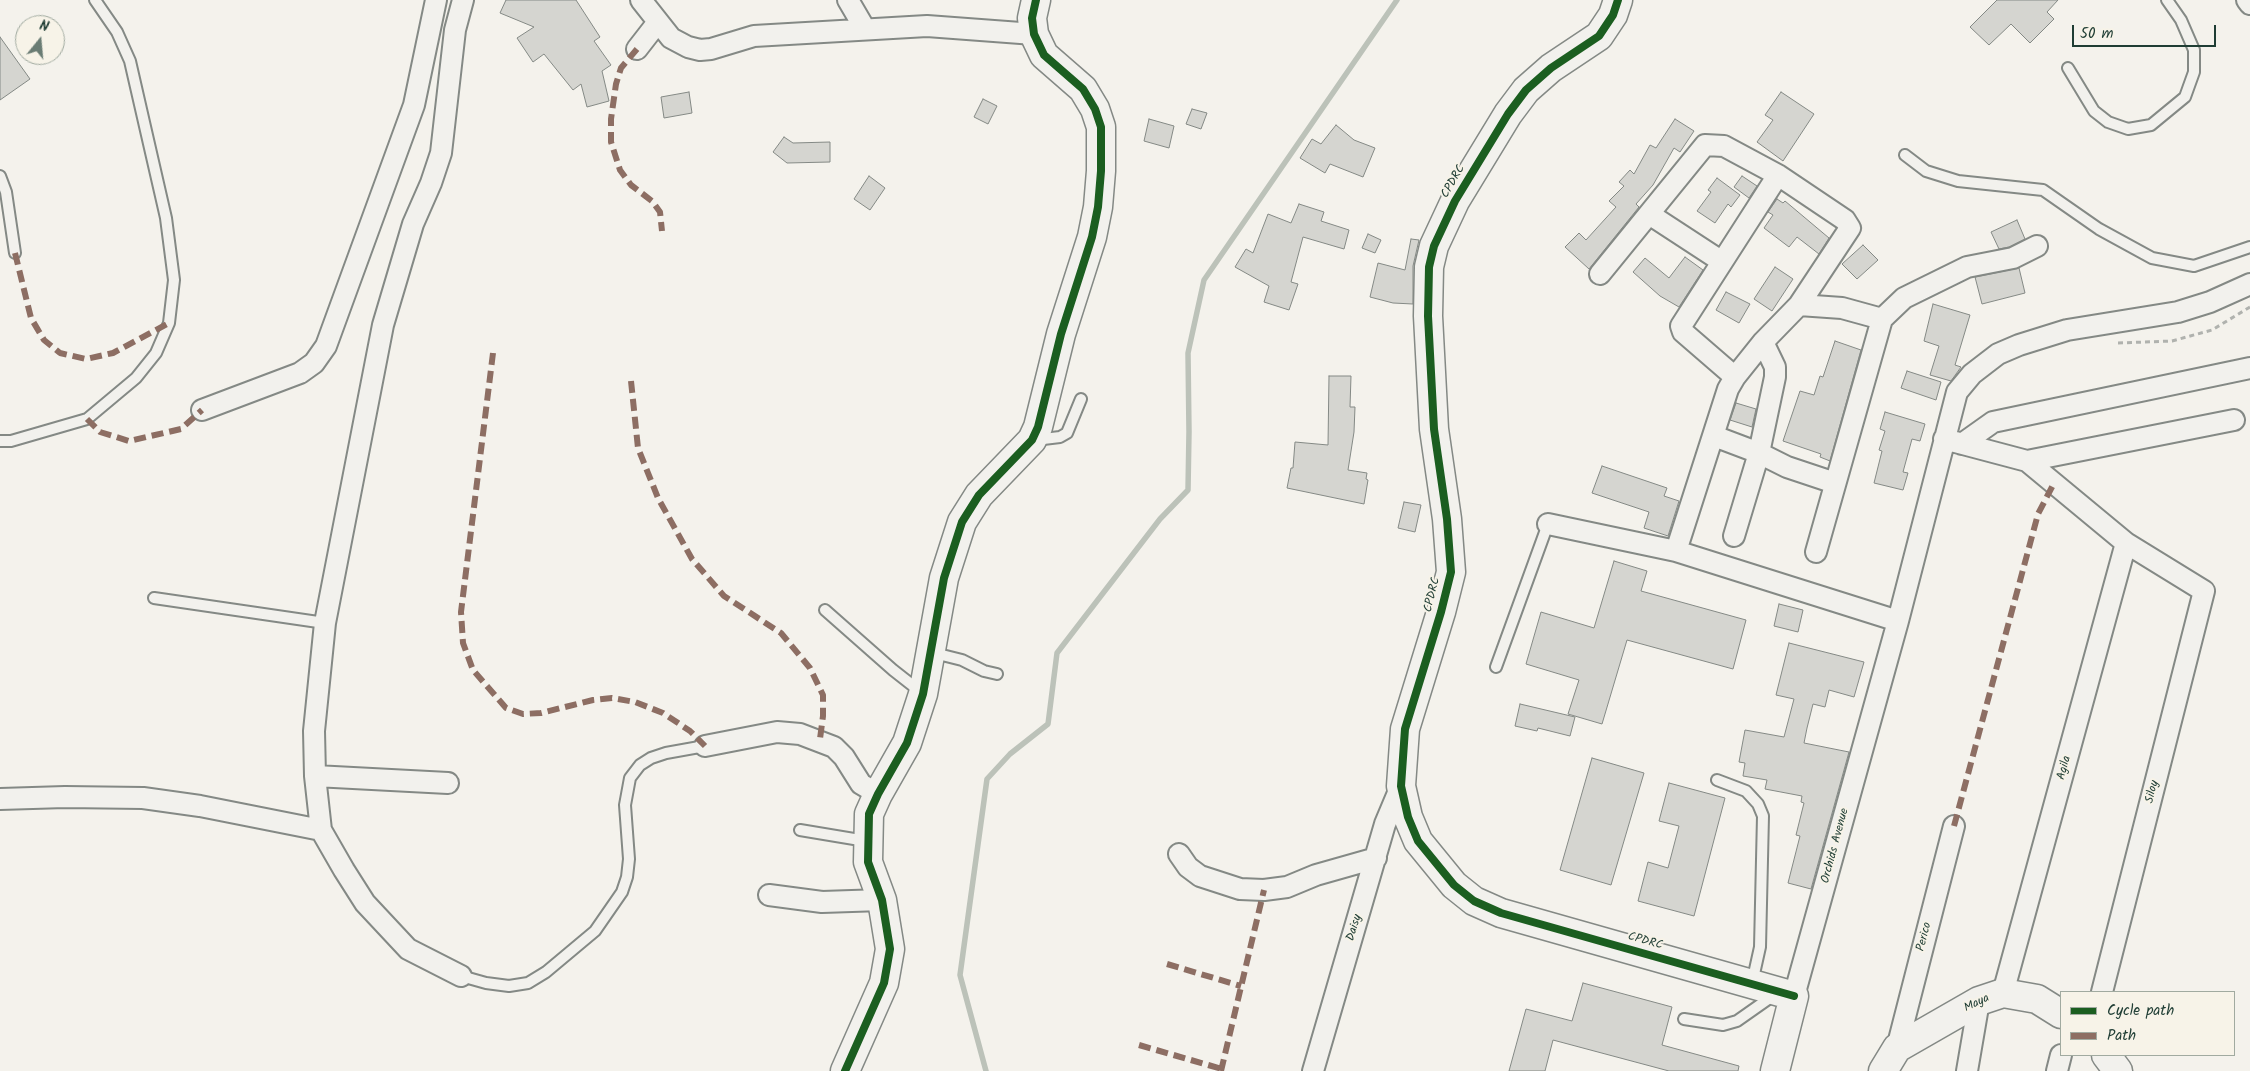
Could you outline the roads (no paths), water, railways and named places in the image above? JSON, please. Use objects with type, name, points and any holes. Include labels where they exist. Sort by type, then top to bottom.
[{"type":"street","points":[[202,410],[271,386],[300,373],[314,363],[326,346],[414,105],[436,0]]},
{"type":"street","points":[[461,976],[408,949],[384,926],[365,903],[322,830],[315,776],[314,731],[325,622],[382,326],[413,224],[441,153],[455,30],[463,0]]},
{"type":"street","points":[[640,0],[671,38],[688,47],[700,50],[754,36],[927,26],[1034,34]]},
{"type":"street","points":[[848,0],[865,30]]},
{"type":"street","points":[[845,1071],[884,984],[890,949],[882,900],[868,862],[869,814],[878,794],[907,743],[923,694],[944,578],[962,522],[979,495],[1032,440],[1044,408],[1059,342],[1092,237],[1098,207],[1101,171],[1101,128],[1095,109],[1083,90],[1044,55],[1034,34],[1032,18],[1036,0]]},
{"type":"street","name":"CPDRC","points":[[1618,0],[1613,15],[1599,36],[1551,68],[1526,90],[1508,114],[1455,201],[1430,260],[1428,307],[1434,429],[1447,519],[1451,572],[1406,729],[1401,786],[1408,817],[1418,841],[1454,885],[1474,901],[1501,913],[1786,994]]},
{"type":"street","points":[[2247,0],[2250,4]]},
{"type":"street","points":[[636,49],[658,22]]},
{"type":"street","points":[[1600,274],[1705,146],[1724,146],[1778,175],[1845,220],[1850,228],[1799,305],[1763,342],[1735,376],[1728,389],[1676,551]]},
{"type":"street","points":[[1735,376],[1683,332],[1681,326],[1778,175]]},
{"type":"street","points":[[1649,214],[1721,261]]},
{"type":"street","points":[[1816,552],[1882,318],[1904,298],[1967,267],[2013,258],[2037,246]]},
{"type":"street","name":"Orchids Avenue","points":[[1775,1071],[1786,994],[1953,441],[1957,392],[1972,374],[1998,354],[2018,345],[2067,330],[2194,307],[2250,284]]},
{"type":"street","points":[[1799,305],[1842,308],[1882,318]]},
{"type":"street","points":[[1734,536],[1759,453],[1775,377],[1775,367],[1763,342]]},
{"type":"street","points":[[1953,441],[1993,422],[2250,368]]},
{"type":"street","points":[[2027,461],[2234,420]]},
{"type":"street","points":[[1714,436],[1759,453],[1787,467],[1835,483]]},
{"type":"street","points":[[1953,441],[2027,461],[2126,543]]},
{"type":"street","points":[[1548,524],[1676,551],[1898,621]]},
{"type":"street","name":"Siloy","points":[[2102,991],[2204,591],[2126,543]]},
{"type":"street","name":"Agila","points":[[1967,1071],[1991,997],[2126,543]]},
{"type":"street","points":[[705,746],[777,732],[800,734],[820,739],[834,747],[844,757],[861,784],[878,794]]},
{"type":"street","points":[[315,776],[448,783]]},
{"type":"street","name":"Daisy","points":[[1313,1071],[1386,824],[1401,786]]},
{"type":"street","points":[[0,800],[65,797],[144,798],[200,806],[322,830]]},
{"type":"street","name":"Perico","points":[[1896,1048],[1954,826]]},
{"type":"street","points":[[1179,854],[1188,867],[1200,876],[1240,888],[1264,890],[1287,887],[1316,875],[1376,858]]},
{"type":"street","points":[[769,895],[822,902],[882,900]]},
{"type":"street","name":"Maya","points":[[1896,1048],[1991,997],[2037,999],[2060,1013]]},
{"type":"street","points":[[1883,1071],[1896,1048]]},
{"type":"street","points":[[2057,1071],[2061,1056]]},
{"type":"street","points":[[2107,1056],[2118,1071]]},
{"type":"lane","points":[[0,441],[11,441],[87,419],[136,378],[156,353],[169,324],[174,280],[166,218],[130,61],[117,32],[95,0]]},
{"type":"lane","points":[[2068,68],[2094,111],[2108,122],[2128,130],[2151,125],[2185,97],[2194,72],[2194,50],[2181,20],[2167,0]]},
{"type":"lane","points":[[1906,155],[1926,171],[1958,180],[2043,190],[2099,229],[2152,258],[2194,266],[2250,247]]},
{"type":"lane","points":[[0,176],[6,192],[15,254]]},
{"type":"lane","points":[[1032,440],[1060,437],[1067,433],[1081,399]]},
{"type":"lane","points":[[1496,667],[1548,524]]},
{"type":"lane","points":[[154,598],[325,622]]},
{"type":"lane","points":[[826,610],[892,670],[923,694]]},
{"type":"lane","points":[[930,648],[942,655],[962,660],[984,671],[997,674]]},
{"type":"lane","points":[[461,976],[486,983],[510,986],[528,983],[546,972],[595,931],[622,892],[627,877],[629,859],[625,805],[630,778],[640,765],[651,758],[666,753],[705,746]]},
{"type":"lane","points":[[1717,780],[1746,791],[1758,804],[1763,816],[1760,947],[1752,984]]},
{"type":"lane","points":[[800,830],[868,841]]},
{"type":"lane","points":[[1684,1018],[1723,1025],[1737,1021],[1786,994]]},
{"type":"waterway","points":[[986,1071],[960,975],[987,779],[1010,754],[1048,724],[1057,653],[1160,519],[1188,490],[1188,353],[1204,280],[1397,0]]}]
